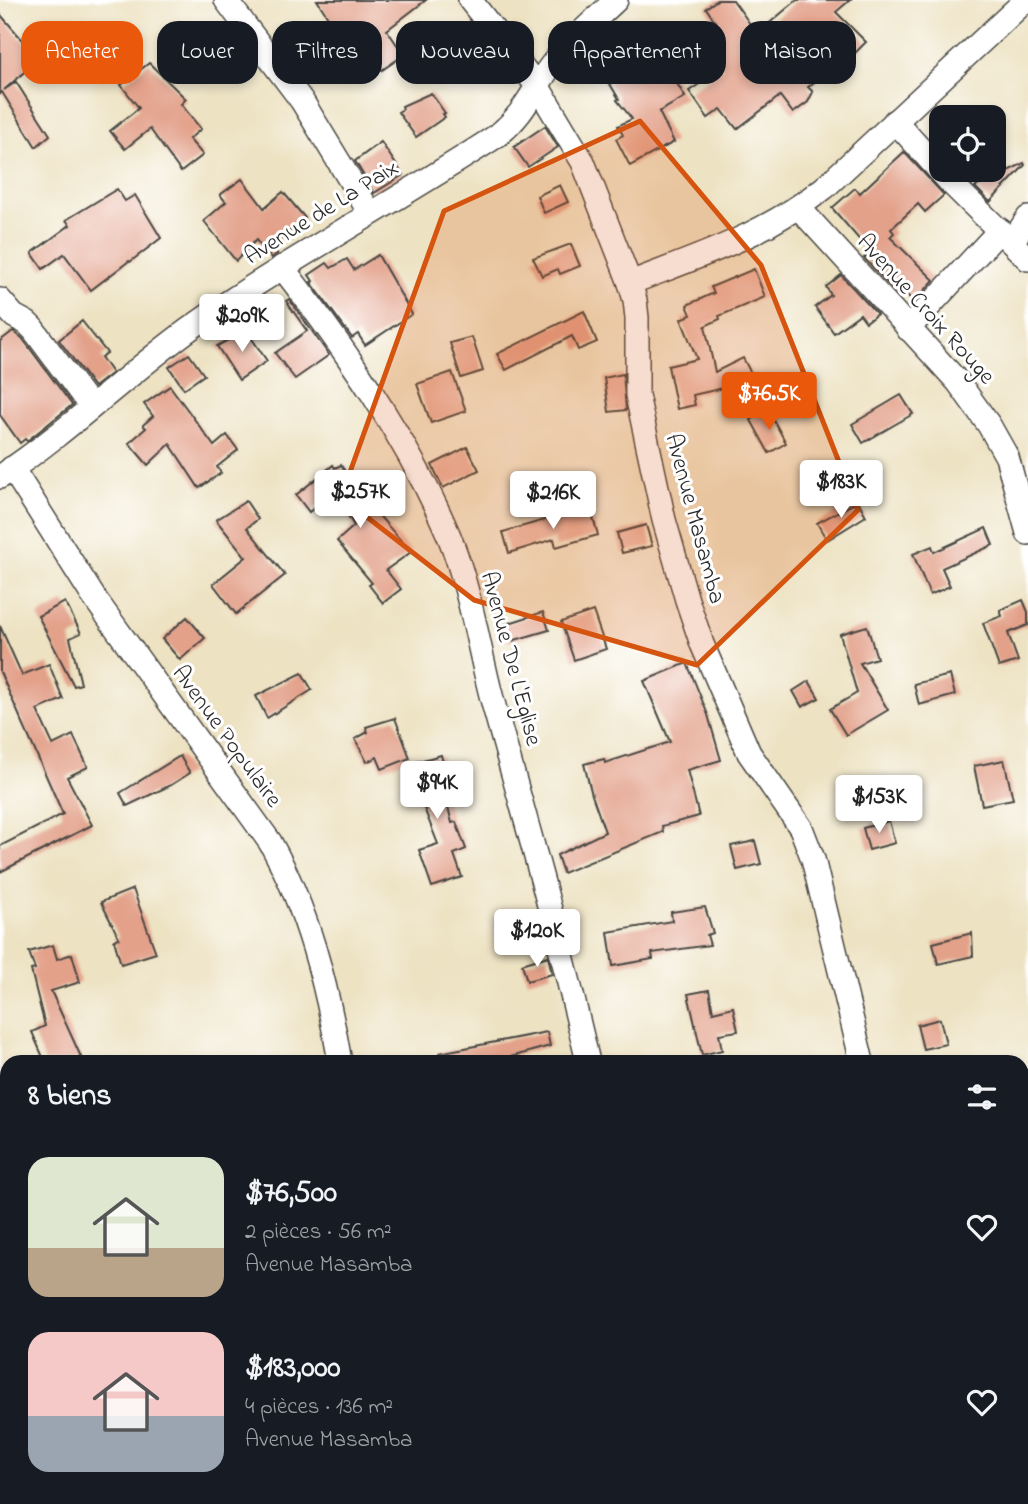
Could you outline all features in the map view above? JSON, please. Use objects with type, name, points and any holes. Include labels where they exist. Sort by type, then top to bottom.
[{"type":"street","points":[[226,0],[302,101],[370,213]]},
{"type":"street","name":"Avenue Masamba","points":[[470,0],[538,87],[583,162],[630,283],[637,318],[637,395],[673,557],[702,643],[749,753],[801,828],[813,859],[860,1055]]},
{"type":"street","name":"Avenue de La Paix","points":[[6,473],[187,331],[282,267],[498,135],[523,111],[547,71],[570,44],[617,0]]},
{"type":"street","points":[[630,283],[750,236],[799,208],[824,188],[1026,0]]},
{"type":"street","points":[[895,121],[949,181],[1013,244]]},
{"type":"street","name":"Avenue Croix Rouge","points":[[799,208],[958,382],[989,425],[1007,457],[1028,533]]},
{"type":"street","points":[[908,329],[1013,244],[1028,218]]},
{"type":"street","name":"Avenue De L'Eglise","points":[[282,267],[319,315],[376,402],[408,454],[450,539],[587,1055]]},
{"type":"street","points":[[0,300],[14,316],[33,329],[91,407]]},
{"type":"street","name":"Avenue Populaire","points":[[6,473],[271,842],[289,876],[303,912],[333,1023],[339,1055]]},
{"type":"highlighted area","points":[[640,121],[761,265],[858,510],[697,665],[474,600],[341,497],[444,211]]},
{"type":"building","points":[[317,0],[426,0],[387,30],[396,43],[396,60],[382,70],[382,21],[330,21]]},
{"type":"building","points":[[717,0],[733,0],[748,21],[740,21],[740,84],[812,84],[808,87],[813,92],[808,102],[793,113],[780,96],[737,129],[721,109],[708,118],[689,91],[699,84],[726,84],[726,21],[715,21],[706,8]]},
{"type":"building","points":[[797,0],[850,0],[836,12],[845,21],[772,21]]},
{"type":"building","points":[[0,14],[21,38],[21,75],[4,90],[16,82],[50,135],[36,147],[2,92],[0,94]]},
{"type":"building","points":[[856,32],[866,42],[856,52]]},
{"type":"building","points":[[149,63],[157,71],[157,84],[171,84],[186,99],[181,104],[201,129],[189,139],[203,155],[181,172],[150,129],[125,149],[110,131],[139,108],[121,85],[143,84],[143,68]]},
{"type":"building","points":[[610,84],[677,84],[685,97],[659,112],[674,142],[630,166],[616,139],[623,135],[618,126],[632,119],[617,100],[619,99]]},
{"type":"building","points":[[431,93],[445,117],[416,137],[398,112],[403,109],[402,106]]},
{"type":"building","points":[[545,126],[558,147],[528,167],[514,147]]},
{"type":"building","points":[[381,142],[403,175],[374,193],[355,161]]},
{"type":"building","points":[[904,152],[929,182],[944,195],[925,212],[918,204],[891,229],[894,233],[890,237],[934,280],[914,302],[905,293],[900,297],[864,258],[871,253],[832,208],[855,188],[860,193]]},
{"type":"building","points":[[1024,163],[1025,165],[990,202],[975,187],[985,182],[1006,182],[1006,172]]},
{"type":"building","points":[[242,179],[264,208],[283,192],[305,218],[276,243],[277,254],[271,258],[256,240],[236,261],[204,221],[226,202],[220,195]]},
{"type":"building","points":[[560,185],[568,202],[544,213],[537,196]]},
{"type":"building","points":[[117,189],[125,201],[135,195],[161,238],[91,290],[64,254],[43,269],[32,253],[70,225],[66,220]]},
{"type":"building","points":[[571,244],[580,266],[560,274],[558,269],[542,276],[533,258]]},
{"type":"building","points":[[378,255],[412,314],[365,345],[358,334],[352,338],[311,282],[313,281],[309,275],[327,263],[331,268],[347,259],[354,270]]},
{"type":"building","points":[[754,269],[765,297],[719,316],[720,319],[705,326],[715,372],[743,358],[757,391],[742,403],[734,390],[730,392],[728,387],[693,395],[695,405],[677,409],[668,366],[697,359],[681,319],[691,315],[687,305],[714,293],[711,287]]},
{"type":"building","points":[[841,275],[877,314],[866,322],[860,314],[834,333],[815,307],[831,295],[826,287]]},
{"type":"building","points":[[289,299],[329,355],[295,379],[275,353],[307,331],[286,301]]},
{"type":"building","points":[[584,311],[597,342],[578,350],[572,336],[506,370],[497,354]]},
{"type":"building","points":[[82,321],[107,353],[101,357],[112,373],[94,387],[59,340]]},
{"type":"building","points":[[246,330],[267,361],[239,380],[217,346]]},
{"type":"building","points":[[13,331],[22,338],[72,405],[27,441],[25,439],[20,443],[0,415],[0,341]]},
{"type":"building","points":[[472,337],[483,371],[461,378],[450,343]]},
{"type":"building","points":[[189,354],[204,375],[184,389],[169,367]]},
{"type":"building","points":[[452,372],[466,411],[431,423],[417,384]]},
{"type":"building","points":[[623,374],[626,410],[609,412],[604,378]]},
{"type":"building","points":[[170,386],[214,446],[227,435],[238,450],[217,467],[221,473],[199,488],[170,444],[148,465],[129,443],[146,428],[143,425],[153,416],[144,404]]},
{"type":"building","points":[[901,395],[913,414],[863,443],[852,424]]},
{"type":"building","points":[[768,410],[786,443],[769,453],[751,420]]},
{"type":"building","points":[[467,447],[479,470],[443,488],[432,465]]},
{"type":"building","points":[[333,465],[335,468],[341,465],[349,478],[352,473],[367,502],[411,552],[386,570],[401,589],[383,603],[369,585],[372,583],[337,541],[354,526],[335,492],[309,512],[296,495]]},
{"type":"building","points":[[246,501],[258,519],[247,528],[285,575],[236,614],[213,584],[246,557],[216,520]]},
{"type":"building","points":[[858,501],[866,516],[827,540],[817,523]]},
{"type":"building","points":[[590,507],[598,535],[556,547],[554,539],[509,553],[503,532]]},
{"type":"building","points":[[646,525],[652,546],[622,553],[617,533]]},
{"type":"building","points":[[986,528],[993,545],[942,568],[950,586],[930,595],[913,554],[932,546],[934,552]]},
{"type":"building","points":[[1023,600],[1028,612],[1028,625],[1008,633],[1018,661],[999,667],[983,623],[1002,616],[1000,610]]},
{"type":"building","points":[[65,602],[81,633],[70,638],[81,684],[74,686],[38,616]]},
{"type":"building","points":[[593,611],[606,649],[574,660],[561,622]]},
{"type":"building","points":[[543,612],[549,630],[508,642],[503,625]]},
{"type":"building","points":[[187,617],[205,638],[180,660],[162,639]]},
{"type":"building","points":[[0,626],[22,675],[49,664],[63,699],[37,710],[53,745],[73,735],[88,767],[67,777],[92,825],[0,872],[0,846],[63,814],[0,672]]},
{"type":"building","points":[[867,626],[877,658],[860,663],[888,710],[846,735],[830,709],[857,693],[840,634]]},
{"type":"building","points":[[687,663],[708,715],[721,760],[687,770],[699,816],[662,826],[663,832],[563,873],[557,855],[605,832],[584,764],[604,759],[605,763],[670,742],[644,681]]},
{"type":"building","points":[[302,673],[312,690],[267,718],[256,696]]},
{"type":"building","points":[[950,675],[955,695],[919,705],[914,684]]},
{"type":"building","points":[[809,681],[819,698],[802,707],[793,691]]},
{"type":"building","points":[[395,718],[410,758],[382,769],[377,757],[367,762],[355,739],[368,732],[366,727]]},
{"type":"building","points":[[441,755],[447,777],[441,779],[452,823],[456,822],[466,849],[454,854],[462,877],[432,887],[419,850],[438,844],[422,803],[419,804],[408,764]]},
{"type":"building","points":[[180,756],[190,773],[127,806],[120,793]]},
{"type":"building","points":[[1004,760],[1013,799],[982,805],[974,766]]},
{"type":"building","points":[[889,821],[895,843],[869,850],[863,828]]},
{"type":"building","points":[[755,841],[761,864],[737,870],[731,846]]},
{"type":"building","points":[[133,889],[156,953],[121,964],[114,940],[119,938],[101,902]]},
{"type":"building","points":[[705,907],[713,933],[707,935],[710,945],[652,953],[653,959],[613,966],[608,932],[672,921],[671,912]]},
{"type":"building","points":[[972,933],[973,956],[938,964],[933,943]]},
{"type":"building","points":[[53,945],[57,959],[72,954],[80,982],[51,991],[80,1055],[42,1055],[32,1032],[45,1026],[31,970],[35,969],[29,952]]},
{"type":"building","points":[[548,956],[552,974],[527,981],[522,964]]},
{"type":"building","points":[[709,990],[713,1012],[733,1007],[738,1031],[719,1034],[722,1050],[702,1055],[688,994]]},
{"type":"building","points":[[940,1019],[946,1044],[923,1049],[917,1025]]},
{"type":"building","points":[[547,1032],[550,1046],[517,1055],[439,1053]]}]
